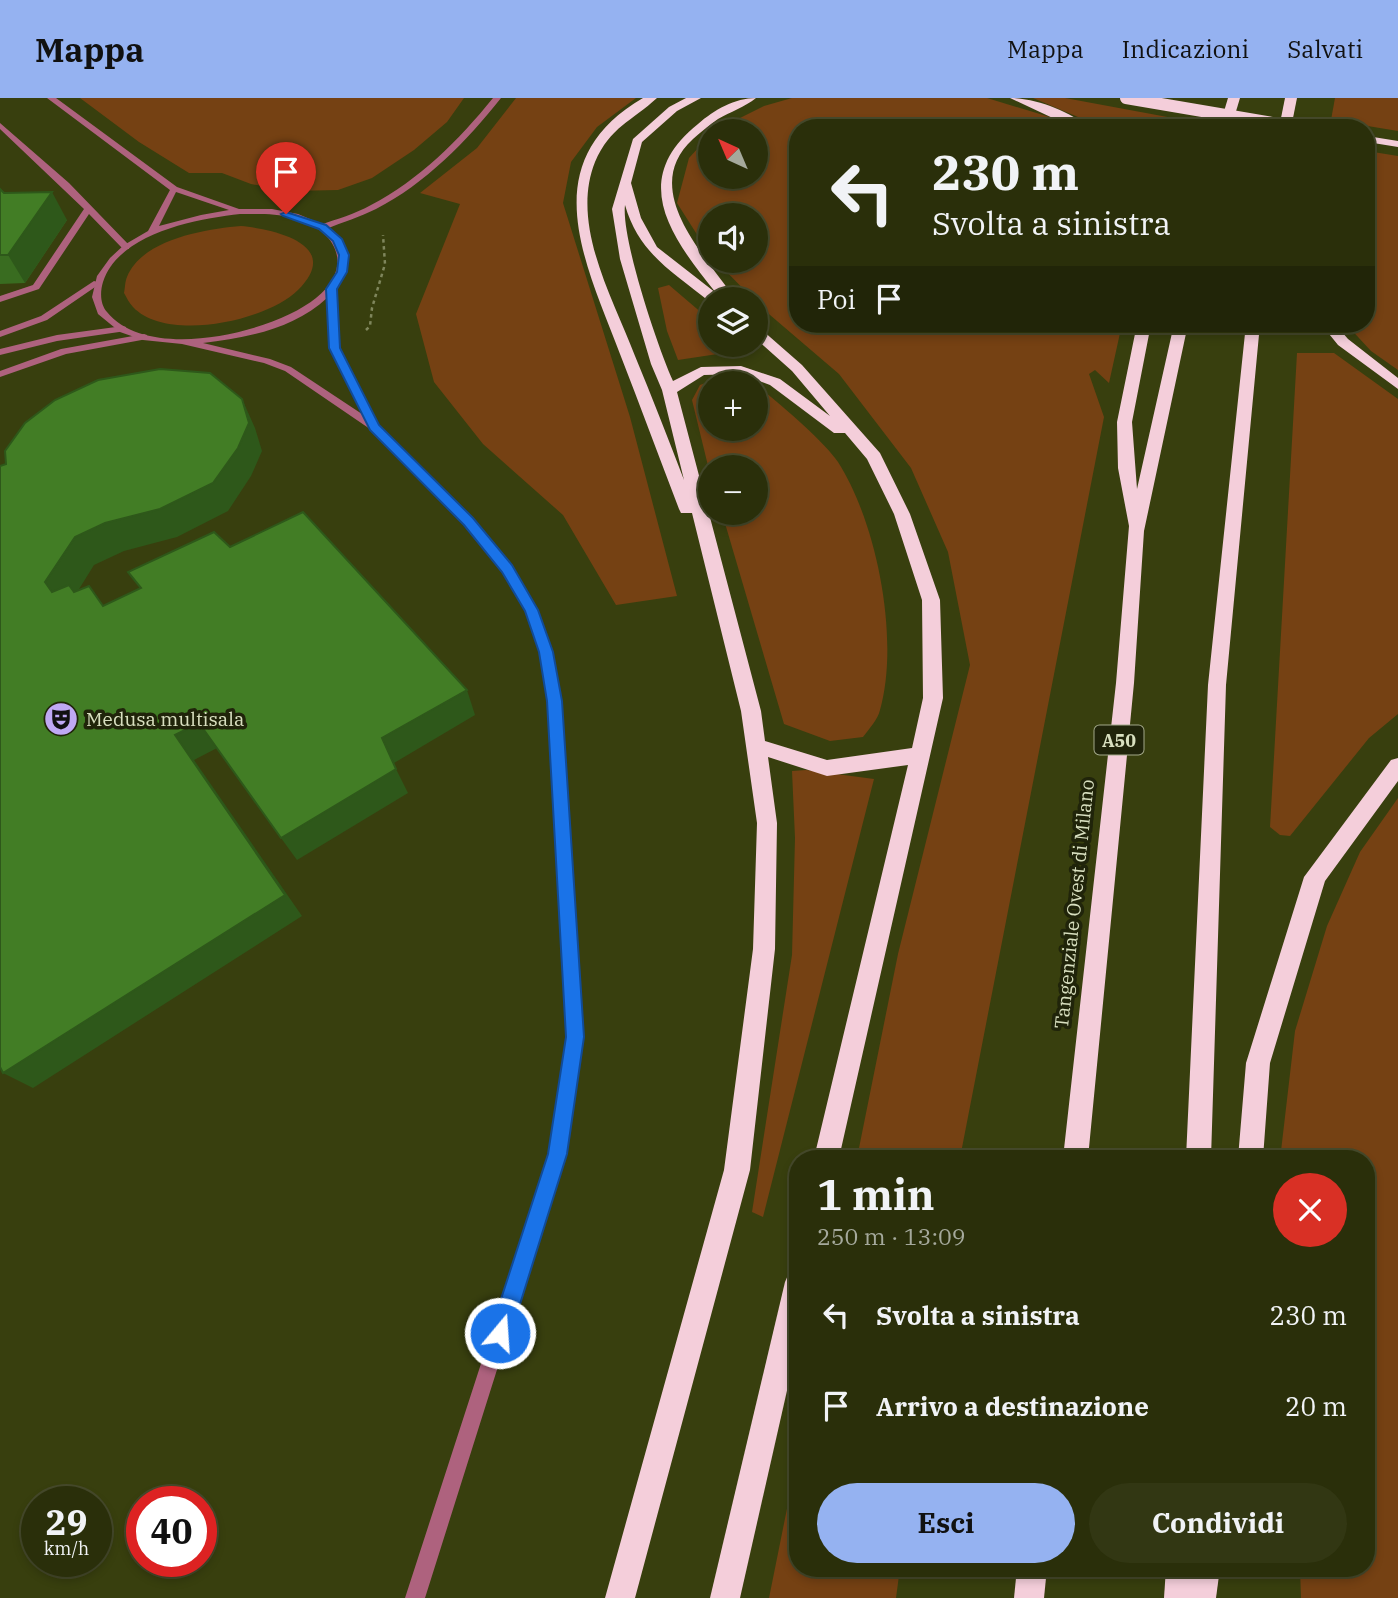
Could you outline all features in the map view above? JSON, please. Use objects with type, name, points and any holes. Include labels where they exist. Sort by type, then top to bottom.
[{"type":"highway","points":[[651,98],[624,116],[602,138],[587,164],[581,193],[584,228],[599,280],[718,589]]},
{"type":"highway","points":[[620,1598],[737,1170],[764,949],[767,823],[751,711],[669,390],[658,364],[627,259],[618,209],[624,180],[637,142],[673,109],[695,98]]},
{"type":"highway","points":[[718,287],[689,250],[676,225],[666,180],[669,164],[689,134],[720,111],[750,98]]},
{"type":"highway","points":[[1016,98],[1068,119]]},
{"type":"highway","points":[[1126,98],[1249,119]]},
{"type":"highway","points":[[1228,119],[1234,98]]},
{"type":"highway","points":[[1286,119],[1291,98]]},
{"type":"highway","points":[[1287,113],[1289,119]]},
{"type":"highway","points":[[1375,140],[1398,144]]},
{"type":"highway","points":[[624,180],[635,218],[652,249],[700,287]]},
{"type":"highway","points":[[1136,531],[1125,471],[1124,433],[1129,393],[1142,333]]},
{"type":"highway","name":"Tangenziale Ovest di Milano","points":[[1076,1150],[1125,683],[1136,531],[1179,333]]},
{"type":"highway","points":[[1198,1150],[1217,685],[1253,333]]},
{"type":"highway","points":[[1336,333],[1343,342],[1398,385]]},
{"type":"highway","points":[[768,342],[797,368],[874,457],[902,514],[931,600],[933,698],[829,1150]]},
{"type":"highway","points":[[669,390],[701,370],[741,370],[775,382],[874,457]]},
{"type":"highway","points":[[756,746],[827,768],[919,755]]},
{"type":"highway","points":[[1251,1150],[1258,1063],[1315,877],[1398,766]]},
{"type":"highway","points":[[725,1598],[789,1321]]},
{"type":"highway","points":[[1029,1598],[1031,1577]]},
{"type":"highway","points":[[1180,1598],[1181,1577]]},
{"type":"highway","points":[[1201,1598],[1204,1577]]},
{"type":"street","points":[[51,98],[174,189],[240,211]]},
{"type":"street","points":[[323,227],[374,206],[420,174],[461,141],[497,98]]},
{"type":"street","points":[[0,125],[127,247]]},
{"type":"street","points":[[152,232],[174,189]]},
{"type":"street","points":[[0,299],[36,286],[89,208]]},
{"type":"street","points":[[0,334],[44,318],[97,283],[108,264],[127,247],[152,232],[200,217],[240,211],[272,212],[300,217],[323,227],[337,239],[344,255],[342,272],[331,289],[307,310],[271,327],[229,338],[186,342]]},
{"type":"street","points":[[97,283],[96,300],[105,316],[123,329],[144,337],[186,342],[267,361],[288,369],[374,427],[469,522],[507,569],[532,610],[546,652],[554,701],[575,1037],[557,1154],[415,1598]]},
{"type":"street","points":[[331,289],[335,348],[374,427]]},
{"type":"street","points":[[0,352],[57,338],[123,329]]},
{"type":"street","points":[[0,374],[64,351],[144,337]]},
{"type":"path","points":[[362,333],[370,326],[372,308],[385,264],[381,239],[385,228]]},
{"type":"shaded area","points":[[80,98],[464,98],[447,122],[414,150],[372,178],[338,190],[291,191],[251,184],[222,173],[189,173],[139,142]]},
{"type":"shaded area","points":[[516,98],[636,98],[597,127],[571,162],[563,203],[630,417],[677,596],[616,605],[563,515],[483,444],[434,382],[416,314],[460,204],[420,193],[477,148]]},
{"type":"shaded area","points":[[792,98],[987,98],[1054,119],[789,119],[789,331],[768,313],[768,287],[741,287],[728,273],[768,273],[768,203],[698,203],[698,236],[677,203],[689,158],[698,148],[698,189],[768,189],[768,119],[738,119],[764,106]]},
{"type":"shaded area","points":[[1033,98],[1065,98],[1178,119],[1083,119]]},
{"type":"shaded area","points":[[1335,98],[1398,98],[1398,131],[1375,127],[1375,119],[1331,119]]},
{"type":"shaded area","points":[[1375,152],[1398,156],[1398,370],[1371,351],[1354,333],[1375,333]]},
{"type":"shaded area","points":[[241,226],[285,235],[309,250],[313,261],[310,274],[298,290],[264,311],[217,324],[169,324],[149,318],[130,304],[124,293],[126,279],[146,253],[176,238]]},
{"type":"shaded area","points":[[669,285],[698,310],[698,357],[678,360],[667,331],[658,288]]},
{"type":"shaded area","points":[[791,333],[1120,333],[1109,383],[1095,370],[1089,374],[1104,417],[962,1150],[859,1150],[898,954],[970,665],[948,552],[911,468],[839,374]]},
{"type":"shaded area","points":[[1297,353],[1334,353],[1398,399],[1398,714],[1369,738],[1290,836],[1280,835],[1270,827]]},
{"type":"shaded area","points":[[698,389],[698,425],[692,400]]},
{"type":"shaded area","points":[[768,395],[822,443],[838,462],[852,487],[874,549],[886,616],[886,681],[880,710],[863,737],[830,741],[784,724],[726,525],[768,525],[768,455],[705,455],[702,441],[768,441]]},
{"type":"shaded area","points":[[806,770],[874,779],[763,1217],[752,1212],[792,955],[795,838],[792,771]]},
{"type":"shaded area","points":[[1398,798],[1398,1598],[1301,1598],[1300,1577],[1375,1577],[1375,1150],[1281,1150],[1295,1031],[1327,926],[1360,852]]},
{"type":"shaded area","points":[[789,1499],[789,1577],[899,1577],[896,1598],[769,1598]]},
{"type":"building","points":[[0,189],[4,193],[52,192],[8,255],[0,255]]},
{"type":"building","points":[[160,369],[210,373],[242,399],[249,423],[238,448],[213,483],[160,509],[105,523],[75,537],[45,582],[52,592],[69,585],[74,592],[89,586],[103,606],[141,588],[128,572],[214,532],[230,547],[303,512],[467,690],[382,738],[396,769],[281,838],[199,723],[175,735],[285,895],[3,1073],[0,1067],[0,466],[6,464],[5,451],[25,423],[55,400],[98,380]]},
{"type":"place","name":"Medusa multisala","points":[[61,719]]},
{"type":"route","points":[[286,214],[323,227],[337,239],[344,255],[342,272],[331,289],[335,348],[374,427],[469,522],[507,569],[532,610],[546,652],[554,701],[575,1037],[557,1154],[500,1333]]}]
